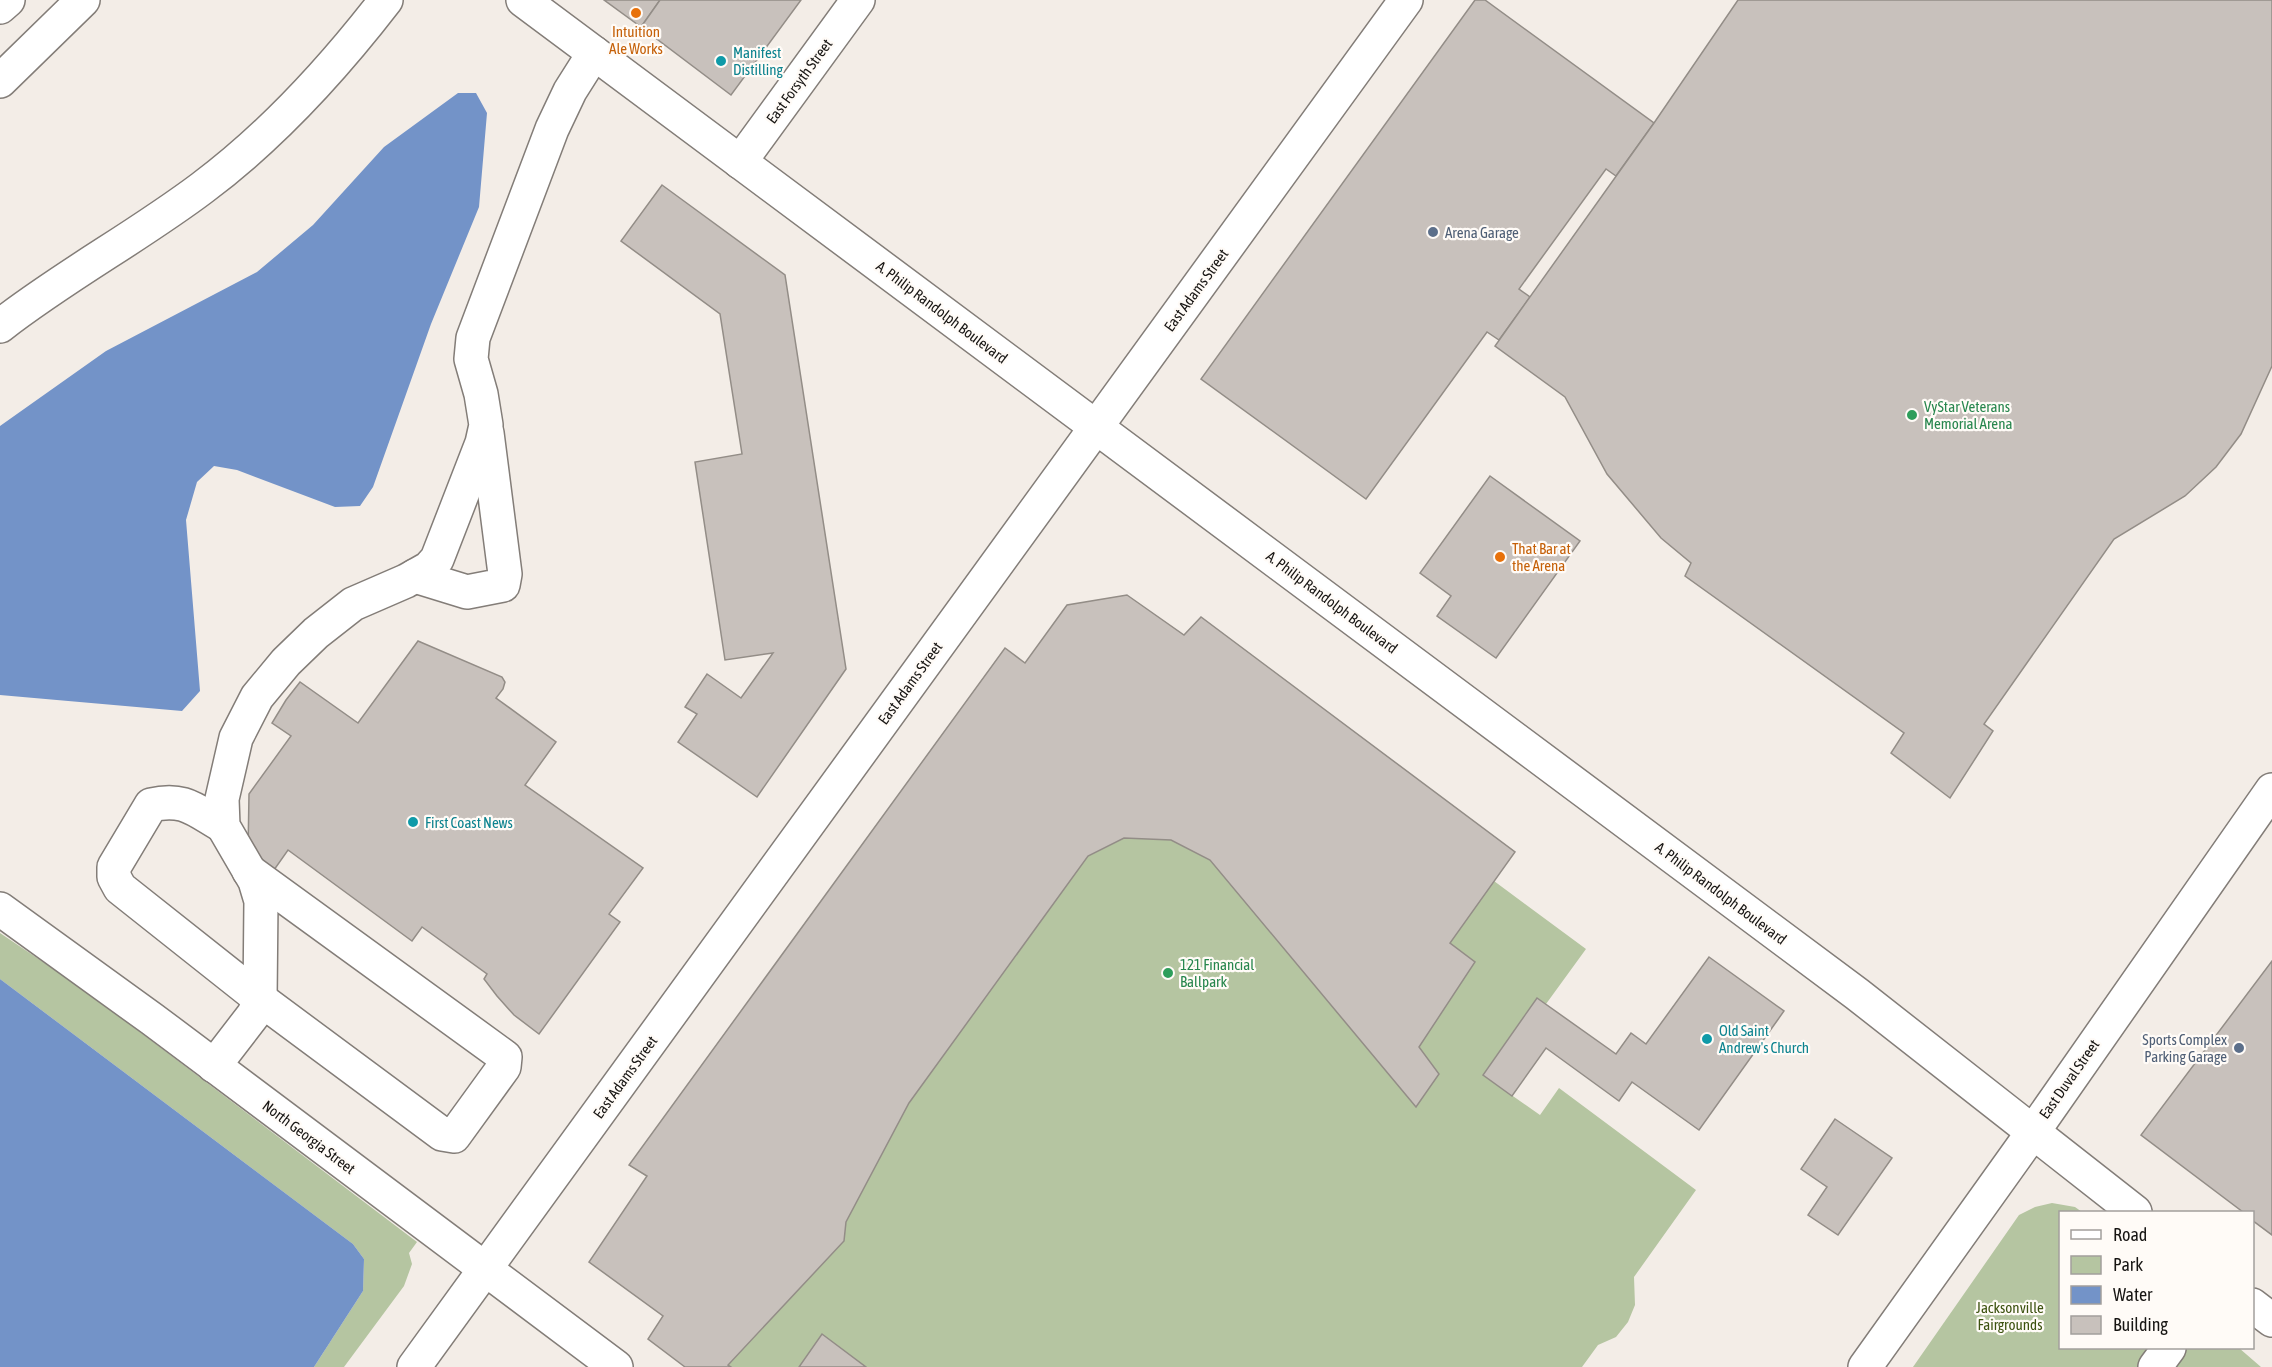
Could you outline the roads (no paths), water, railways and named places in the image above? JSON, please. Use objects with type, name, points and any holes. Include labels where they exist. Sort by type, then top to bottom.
[{"type":"street","points":[[0,8],[8,0]]},
{"type":"street","points":[[0,81],[83,0]]},
{"type":"street","points":[[0,326],[50,289],[179,206],[226,170],[303,99],[354,41],[386,0]]},
{"type":"street","name":"A. Philip Randolph Boulevard","points":[[523,0],[1857,994],[2134,1211]]},
{"type":"street","name":"East Forsyth Street","points":[[740,162],[858,0]]},
{"type":"street","name":"East Adams Street","points":[[414,1367],[1406,0]]},
{"type":"street","points":[[415,576],[467,592],[503,585],[505,574],[486,425],[481,394],[471,360],[473,338],[552,129],[570,91],[594,53]]},
{"type":"street","points":[[214,1066],[254,1014],[260,999],[261,901],[255,881],[223,826],[222,799],[236,738],[257,697],[308,640],[352,604],[415,576],[429,568],[437,559],[482,443],[486,425]]},
{"type":"street","name":"East Duval Street","points":[[1865,1367],[2033,1132],[2272,790]]},
{"type":"street","points":[[223,826],[179,801],[166,801],[151,805],[114,867],[114,877],[120,888],[260,999],[442,1134],[454,1136],[504,1066],[505,1057],[249,871]]},
{"type":"street","name":"North Georgia Street","points":[[0,909],[616,1367]]},
{"type":"street","points":[[2254,1306],[2272,1320]]},
{"type":"street","points":[[2155,1367],[2168,1349]]},
{"type":"water","points":[[458,93],[476,93],[487,113],[479,207],[431,324],[373,487],[360,506],[335,507],[237,470],[214,466],[197,482],[186,520],[200,691],[182,711],[0,695],[0,426],[106,351],[257,272],[313,225],[384,147]]},
{"type":"water","points":[[0,979],[353,1244],[364,1259],[363,1291],[314,1367],[0,1367]]},
{"type":"place","name":"Intuition Ale Works","points":[[636,13]]},
{"type":"place","name":"Manifest Distilling","points":[[721,61]]},
{"type":"place","name":"Arena Garage","points":[[1433,232]]},
{"type":"place","name":"VyStar Veterans Memorial Arena","points":[[1912,415]]},
{"type":"place","name":"That Bar at the Arena","points":[[1500,557]]},
{"type":"place","name":"First Coast News","points":[[413,822]]},
{"type":"place","name":"121 Financial Ballpark","points":[[1168,973]]},
{"type":"place","name":"Old Saint Andrew's Church","points":[[1707,1039]]},
{"type":"place","name":"Sports Complex Parking Garage","points":[[2239,1048]]},
{"type":"park label","name":"Jacksonville Fairgrounds","points":[[2010,1316]]}]
